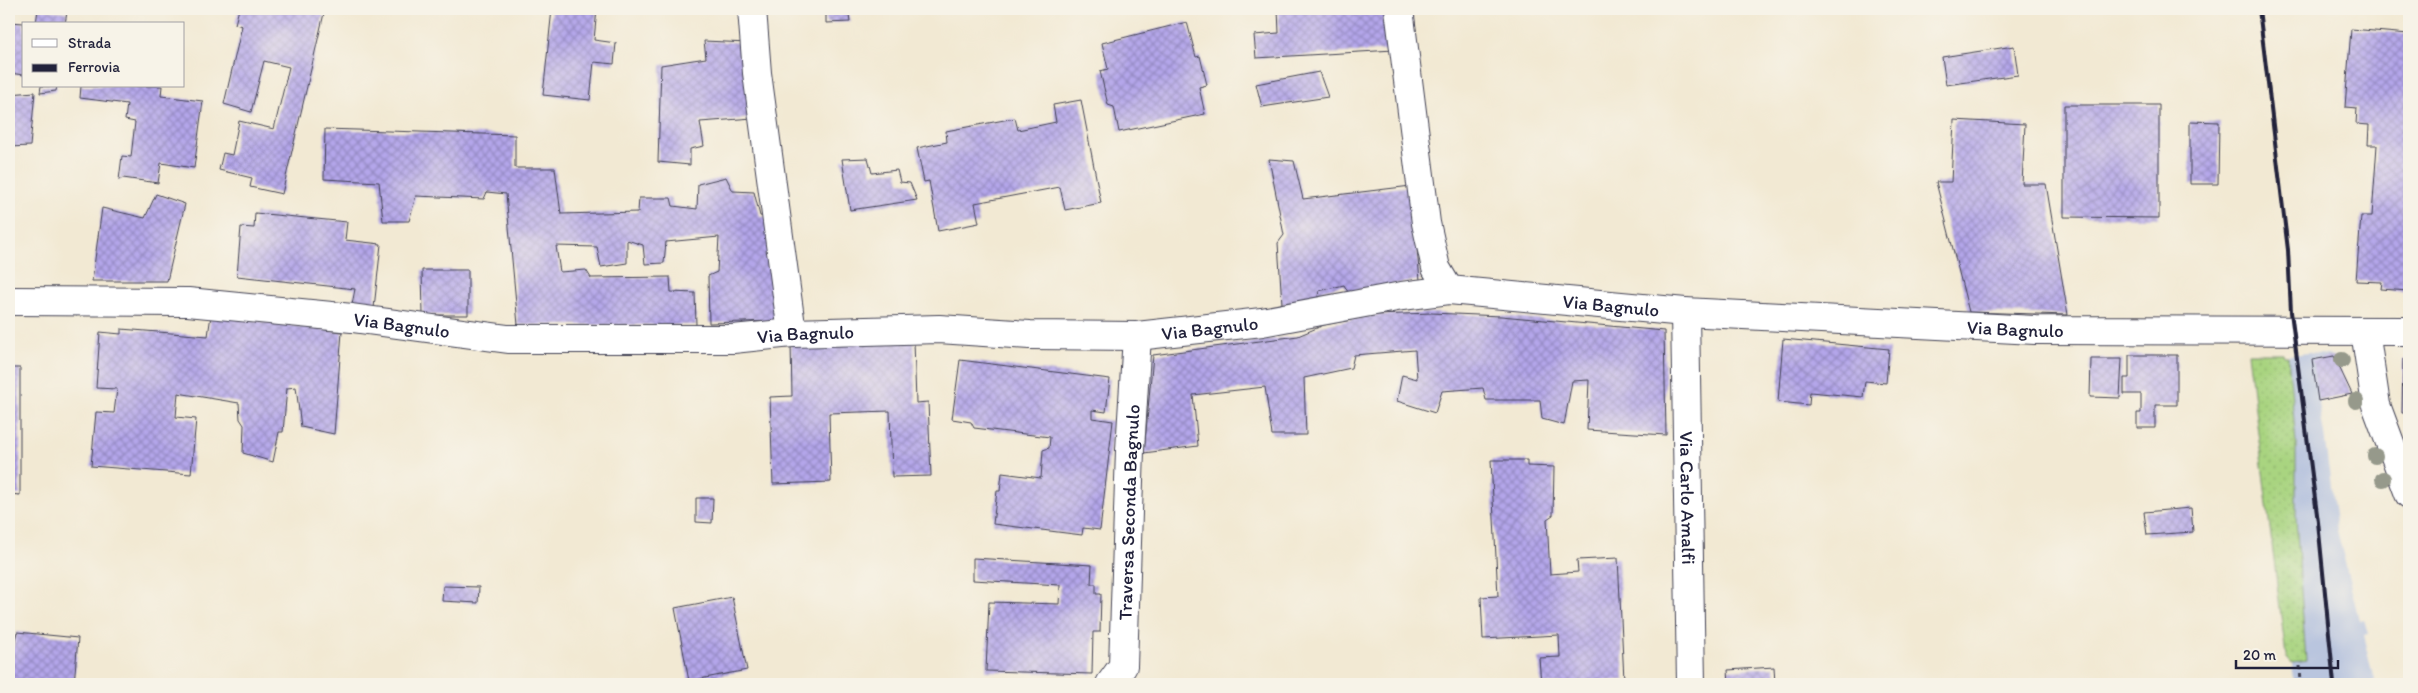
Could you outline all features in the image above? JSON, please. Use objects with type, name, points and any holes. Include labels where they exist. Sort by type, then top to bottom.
[{"type":"street","points":[[752,9],[757,73],[792,333]]},
{"type":"street","points":[[1399,9],[1426,223],[1436,268],[1449,290]]},
{"type":"street","name":"Via Bagnulo","points":[[9,300],[188,302],[352,318],[508,339],[733,339],[792,333],[939,329],[1030,335],[1137,336],[1262,322],[1402,296],[1449,290],[1685,312],[2036,330],[2409,331]]},
{"type":"street","name":"Via Carlo Amalfi","points":[[1685,312],[1692,684]]},
{"type":"street","points":[[2365,331],[2376,406],[2409,494]]},
{"type":"street","name":"Traversa Seconda Bagnulo","points":[[1117,675],[1137,336]]},
{"type":"path","points":[[2300,666],[2301,684]]},
{"type":"shaded area","points":[[2248,353],[2283,353],[2284,356],[2309,353],[2334,356],[2312,360],[2337,530],[2359,620],[2364,619],[2368,634],[2363,635],[2375,684],[2294,684],[2292,663],[2286,656]]},
{"type":"green space","points":[[2248,353],[2283,353],[2284,356],[2288,356],[2296,442],[2296,518],[2306,661],[2292,663],[2286,656]]},
{"type":"building","points":[[38,9],[67,12],[65,22],[36,22]]},
{"type":"building","points":[[239,9],[275,9],[290,12],[290,9],[325,9],[282,194],[250,187],[252,178],[219,170],[223,153],[232,155],[239,121],[274,129],[289,67],[264,61],[251,112],[224,104],[242,26],[235,24]]},
{"type":"building","points":[[552,9],[597,9],[594,40],[616,43],[614,64],[594,62],[590,100],[543,95]]},
{"type":"building","points":[[826,9],[848,9],[850,22],[826,23]]},
{"type":"building","points":[[1278,9],[1392,9],[1394,50],[1256,58],[1254,35],[1279,33]]},
{"type":"building","points":[[9,22],[22,23],[22,75],[9,73]]},
{"type":"building","points":[[1187,22],[1196,57],[1200,56],[1207,85],[1199,87],[1205,114],[1119,132],[1114,107],[1108,105],[1100,71],[1108,69],[1102,43]]},
{"type":"building","points":[[2351,29],[2409,34],[2409,291],[2381,289],[2382,282],[2356,281],[2361,216],[2372,216],[2377,145],[2368,145],[2369,125],[2356,124],[2357,108],[2345,107]]},
{"type":"building","points":[[704,41],[748,43],[753,118],[700,122],[704,146],[690,149],[690,165],[658,162],[661,65],[706,58]]},
{"type":"building","points":[[2014,46],[2018,75],[1946,85],[1942,57]]},
{"type":"building","points":[[1319,72],[1328,97],[1262,107],[1256,84]]},
{"type":"building","points":[[41,88],[57,88],[56,91],[40,93]]},
{"type":"building","points":[[81,88],[162,88],[161,96],[203,101],[194,168],[161,163],[158,183],[123,178],[119,180],[122,156],[131,157],[135,122],[125,120],[127,104],[80,98]]},
{"type":"building","points":[[35,92],[30,146],[9,147],[9,94]]},
{"type":"building","points":[[1081,100],[1101,203],[1065,210],[1060,187],[975,203],[979,223],[938,231],[929,181],[924,182],[917,148],[947,142],[946,131],[1015,118],[1018,130],[1056,122],[1053,105]]},
{"type":"building","points":[[2064,105],[2159,105],[2159,218],[2064,217]]},
{"type":"building","points":[[1954,120],[2025,124],[2022,184],[2046,184],[2068,315],[1969,312],[1936,182],[1951,182]]},
{"type":"building","points":[[2190,121],[2219,122],[2218,184],[2190,184]]},
{"type":"building","points":[[325,129],[515,135],[515,168],[555,168],[561,214],[638,212],[639,198],[671,198],[673,206],[697,209],[698,184],[726,177],[733,191],[754,192],[760,216],[767,217],[778,321],[709,323],[708,276],[717,272],[719,237],[666,242],[664,263],[645,264],[643,245],[627,240],[627,263],[601,267],[597,247],[556,246],[560,272],[586,270],[591,278],[670,277],[671,292],[695,293],[696,325],[518,325],[506,194],[487,192],[484,199],[416,196],[409,221],[383,221],[379,182],[324,179]]},
{"type":"building","points":[[868,158],[872,173],[897,170],[900,182],[910,183],[917,200],[850,210],[842,159]]},
{"type":"building","points":[[1269,159],[1294,161],[1303,199],[1411,186],[1420,280],[1348,292],[1344,285],[1319,291],[1316,307],[1282,304],[1278,243],[1284,235]]},
{"type":"building","points":[[156,194],[185,204],[167,281],[92,281],[102,208],[145,218]]},
{"type":"building","points":[[255,213],[347,222],[345,240],[381,244],[374,308],[352,305],[355,289],[237,276],[241,227],[254,228]]},
{"type":"building","points":[[422,270],[468,270],[468,315],[423,315]]},
{"type":"building","points":[[1431,313],[1501,316],[1664,331],[1666,435],[1587,430],[1589,380],[1572,381],[1564,425],[1542,419],[1540,400],[1486,400],[1483,388],[1442,391],[1435,413],[1397,401],[1402,375],[1417,379],[1415,350],[1354,355],[1351,368],[1304,378],[1306,435],[1272,435],[1265,387],[1193,395],[1198,446],[1144,453],[1153,355],[1298,336],[1324,325],[1376,315]]},
{"type":"building","points":[[211,315],[342,332],[334,434],[301,427],[296,387],[287,388],[283,432],[279,432],[273,462],[243,453],[244,425],[240,419],[239,403],[178,393],[176,417],[196,419],[191,474],[91,466],[96,412],[114,413],[117,389],[96,388],[100,332],[121,334],[121,329],[208,336]]},
{"type":"building","points":[[1783,339],[1889,349],[1886,383],[1865,381],[1863,397],[1810,392],[1809,405],[1778,402]]},
{"type":"building","points":[[914,341],[916,403],[928,402],[931,476],[892,477],[890,411],[829,413],[831,482],[773,484],[770,397],[792,396],[791,344]]},
{"type":"building","points":[[2129,355],[2177,355],[2177,405],[2155,405],[2155,428],[2137,428],[2137,413],[2141,413],[2141,394],[2124,394],[2124,378],[2129,378]]},
{"type":"building","points":[[2334,356],[2352,394],[2318,401],[2312,360]]},
{"type":"building","points":[[2091,359],[2122,359],[2120,398],[2090,397]]},
{"type":"building","points":[[2403,359],[2409,360],[2409,413],[2402,413]]},
{"type":"building","points":[[960,360],[1110,379],[1106,412],[1092,410],[1092,418],[1113,421],[1100,530],[1083,528],[1082,535],[993,524],[997,491],[1000,491],[1002,473],[1041,478],[1043,450],[1049,448],[1050,437],[974,428],[971,422],[952,419]]},
{"type":"building","points":[[9,368],[20,368],[20,495],[9,494]]},
{"type":"building","points":[[1491,460],[1527,460],[1527,466],[1554,467],[1553,515],[1547,519],[1550,574],[1578,572],[1577,560],[1618,558],[1624,680],[1606,681],[1606,684],[1541,684],[1539,658],[1560,657],[1559,635],[1483,639],[1481,597],[1498,596]]},
{"type":"building","points":[[696,498],[713,498],[712,523],[696,522]]},
{"type":"building","points":[[2191,508],[2193,532],[2147,535],[2144,512]]},
{"type":"building","points":[[973,558],[1092,565],[1091,584],[1096,584],[1096,594],[1101,594],[1100,632],[1093,632],[1092,674],[986,671],[989,602],[1059,604],[1060,585],[973,580]]},
{"type":"building","points":[[443,586],[479,587],[478,603],[442,601]]},
{"type":"building","points":[[732,597],[747,670],[689,681],[675,608]]},
{"type":"building","points":[[17,632],[78,638],[74,684],[9,684],[9,647],[13,648]]},
{"type":"building","points":[[1774,667],[1775,684],[1729,684],[1728,670]]},
{"type":"railway","points":[[2259,9],[2288,250],[2291,312],[2318,522],[2334,684]]}]
